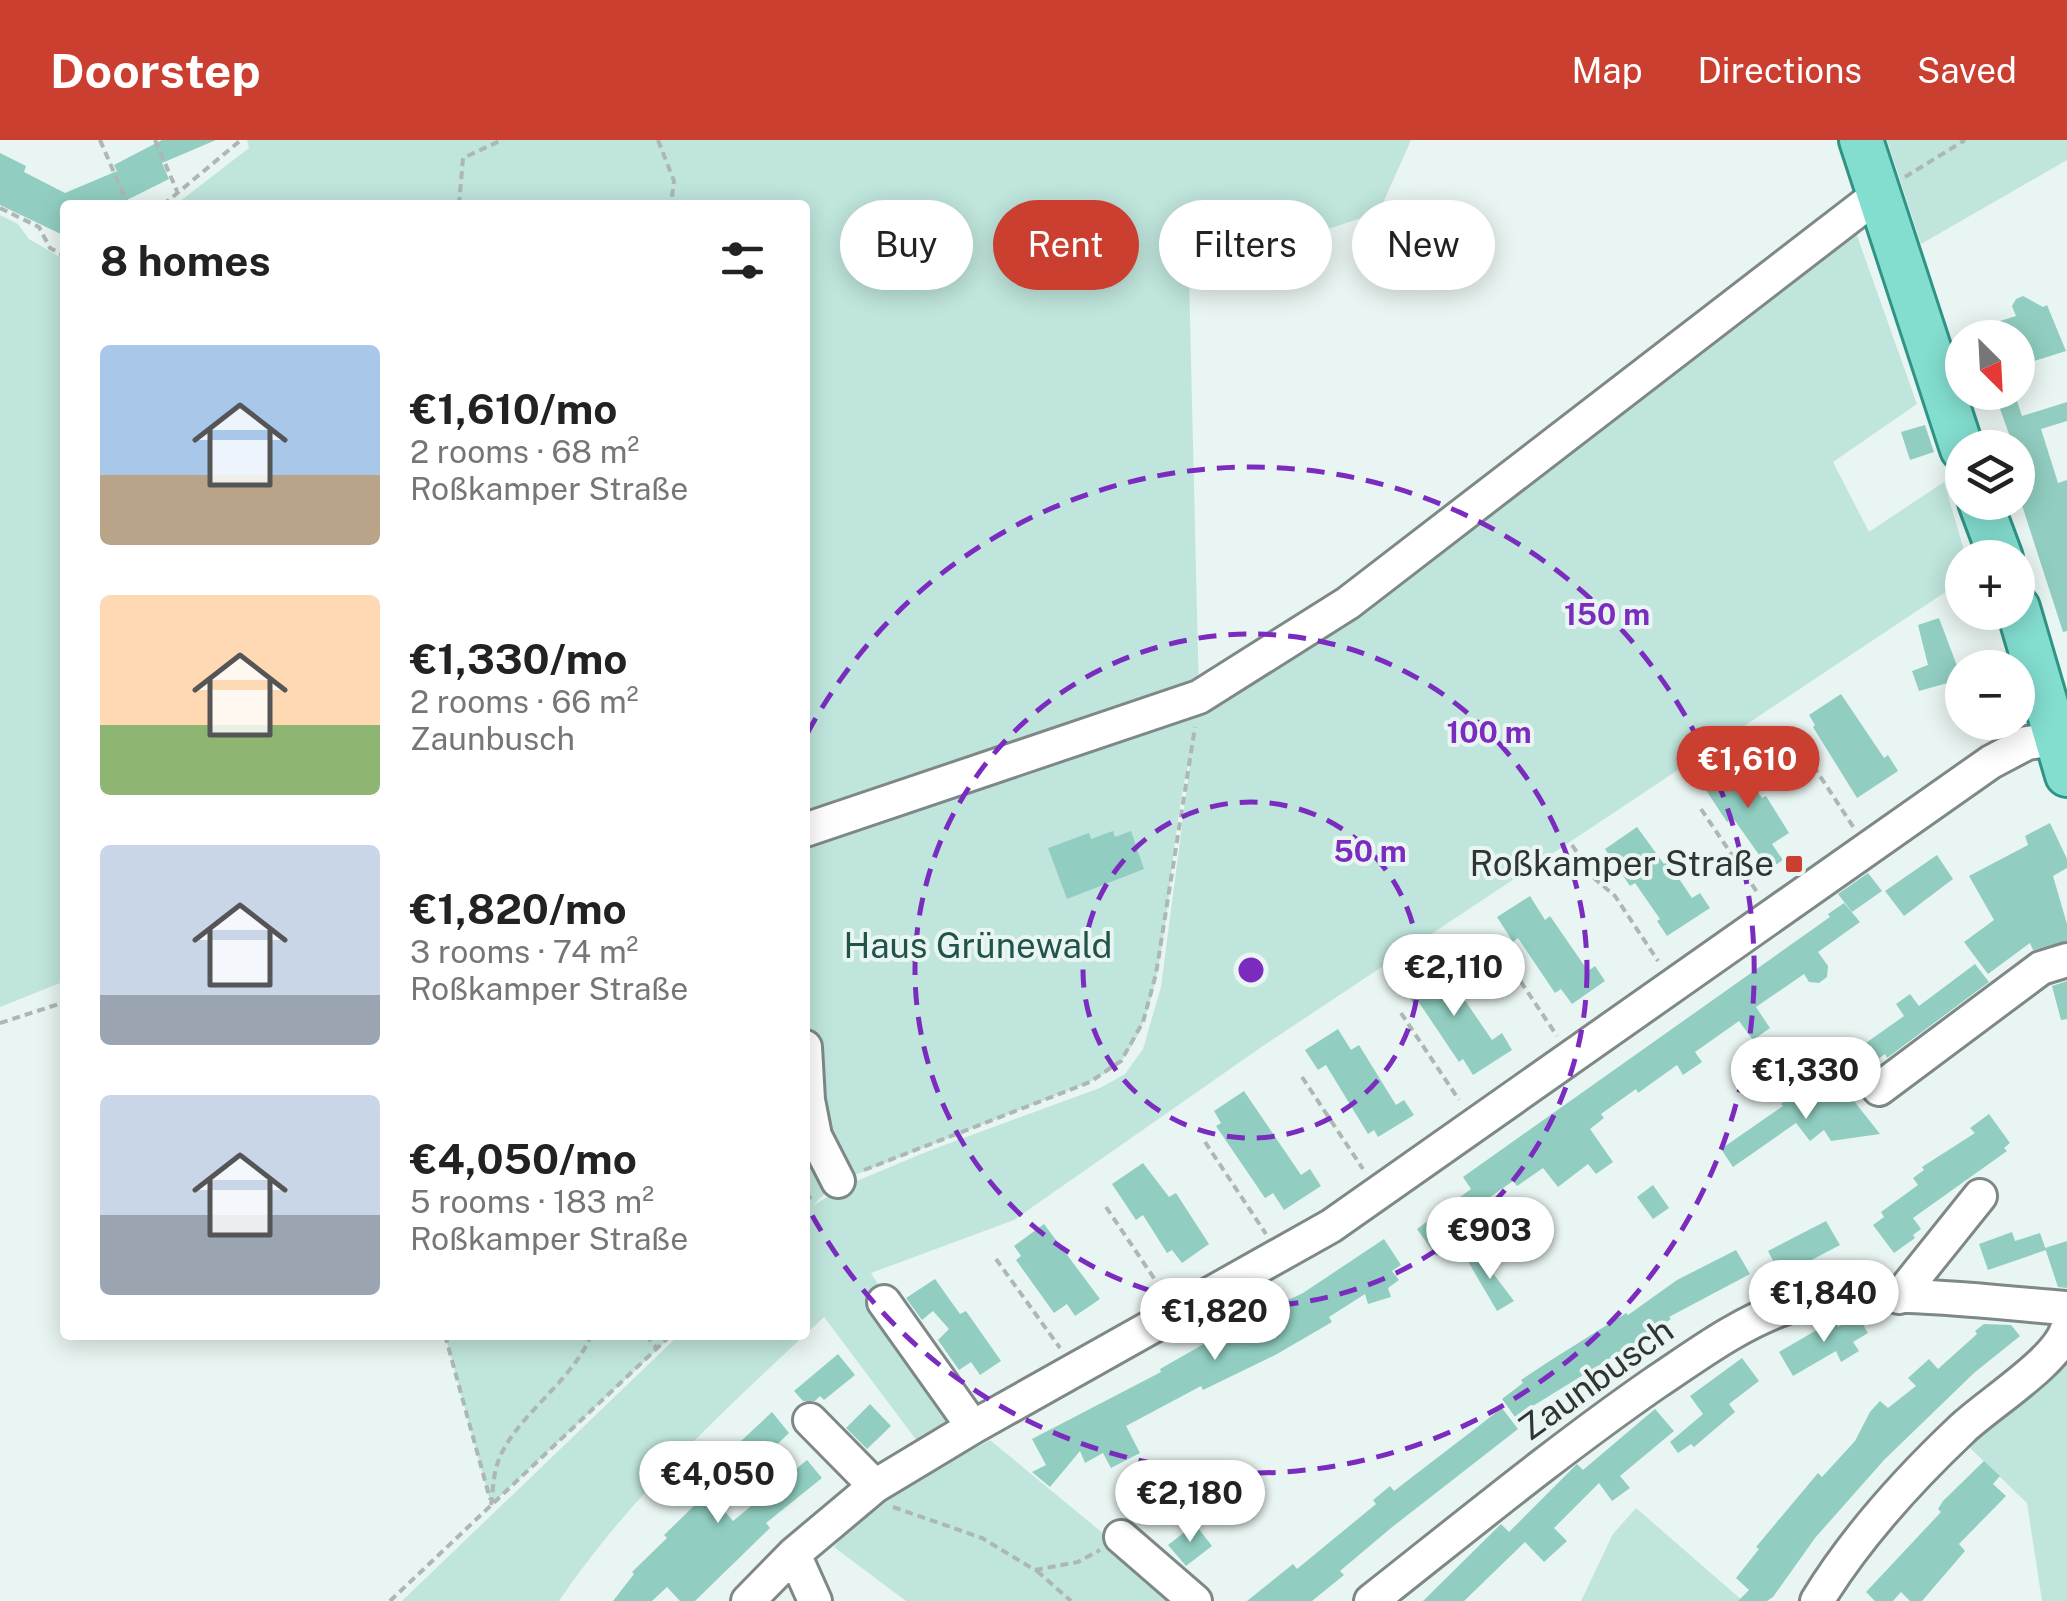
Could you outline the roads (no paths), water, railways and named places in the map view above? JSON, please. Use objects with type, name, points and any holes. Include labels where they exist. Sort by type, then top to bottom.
[{"type":"main road","points":[[1861,140],[1956,430]]},
{"type":"main road","points":[[2025,630],[2063,750]]},
{"type":"street","points":[[810,828],[1199,697],[1348,603],[1878,194]]},
{"type":"street","points":[[748,1601],[794,1554],[868,1492],[1075,1369],[1281,1256],[1380,1193],[2010,751],[2026,743],[2063,750]]},
{"type":"street","points":[[1879,1089],[2040,968],[2067,960]]},
{"type":"street","points":[[810,1114],[815,1136],[838,1182]]},
{"type":"street","points":[[1899,1298],[1980,1196]]},
{"type":"street","name":"Zaunbusch","points":[[1372,1601],[1589,1429],[1730,1333],[1788,1306],[1844,1297],[2067,1308]]},
{"type":"street","points":[[884,1302],[974,1427]]},
{"type":"street","points":[[1818,1601],[1838,1568],[1889,1504],[1963,1428],[2050,1355],[2067,1329]]},
{"type":"street","points":[[810,1420],[868,1492]]},
{"type":"street","points":[[1121,1537],[1195,1601]]},
{"type":"street","points":[[794,1554],[815,1601]]},
{"type":"place","name":"Roßkamper Straße","points":[[1794,864]]},
{"type":"park label","name":"Haus Grünewald","points":[[978,946]]}]
